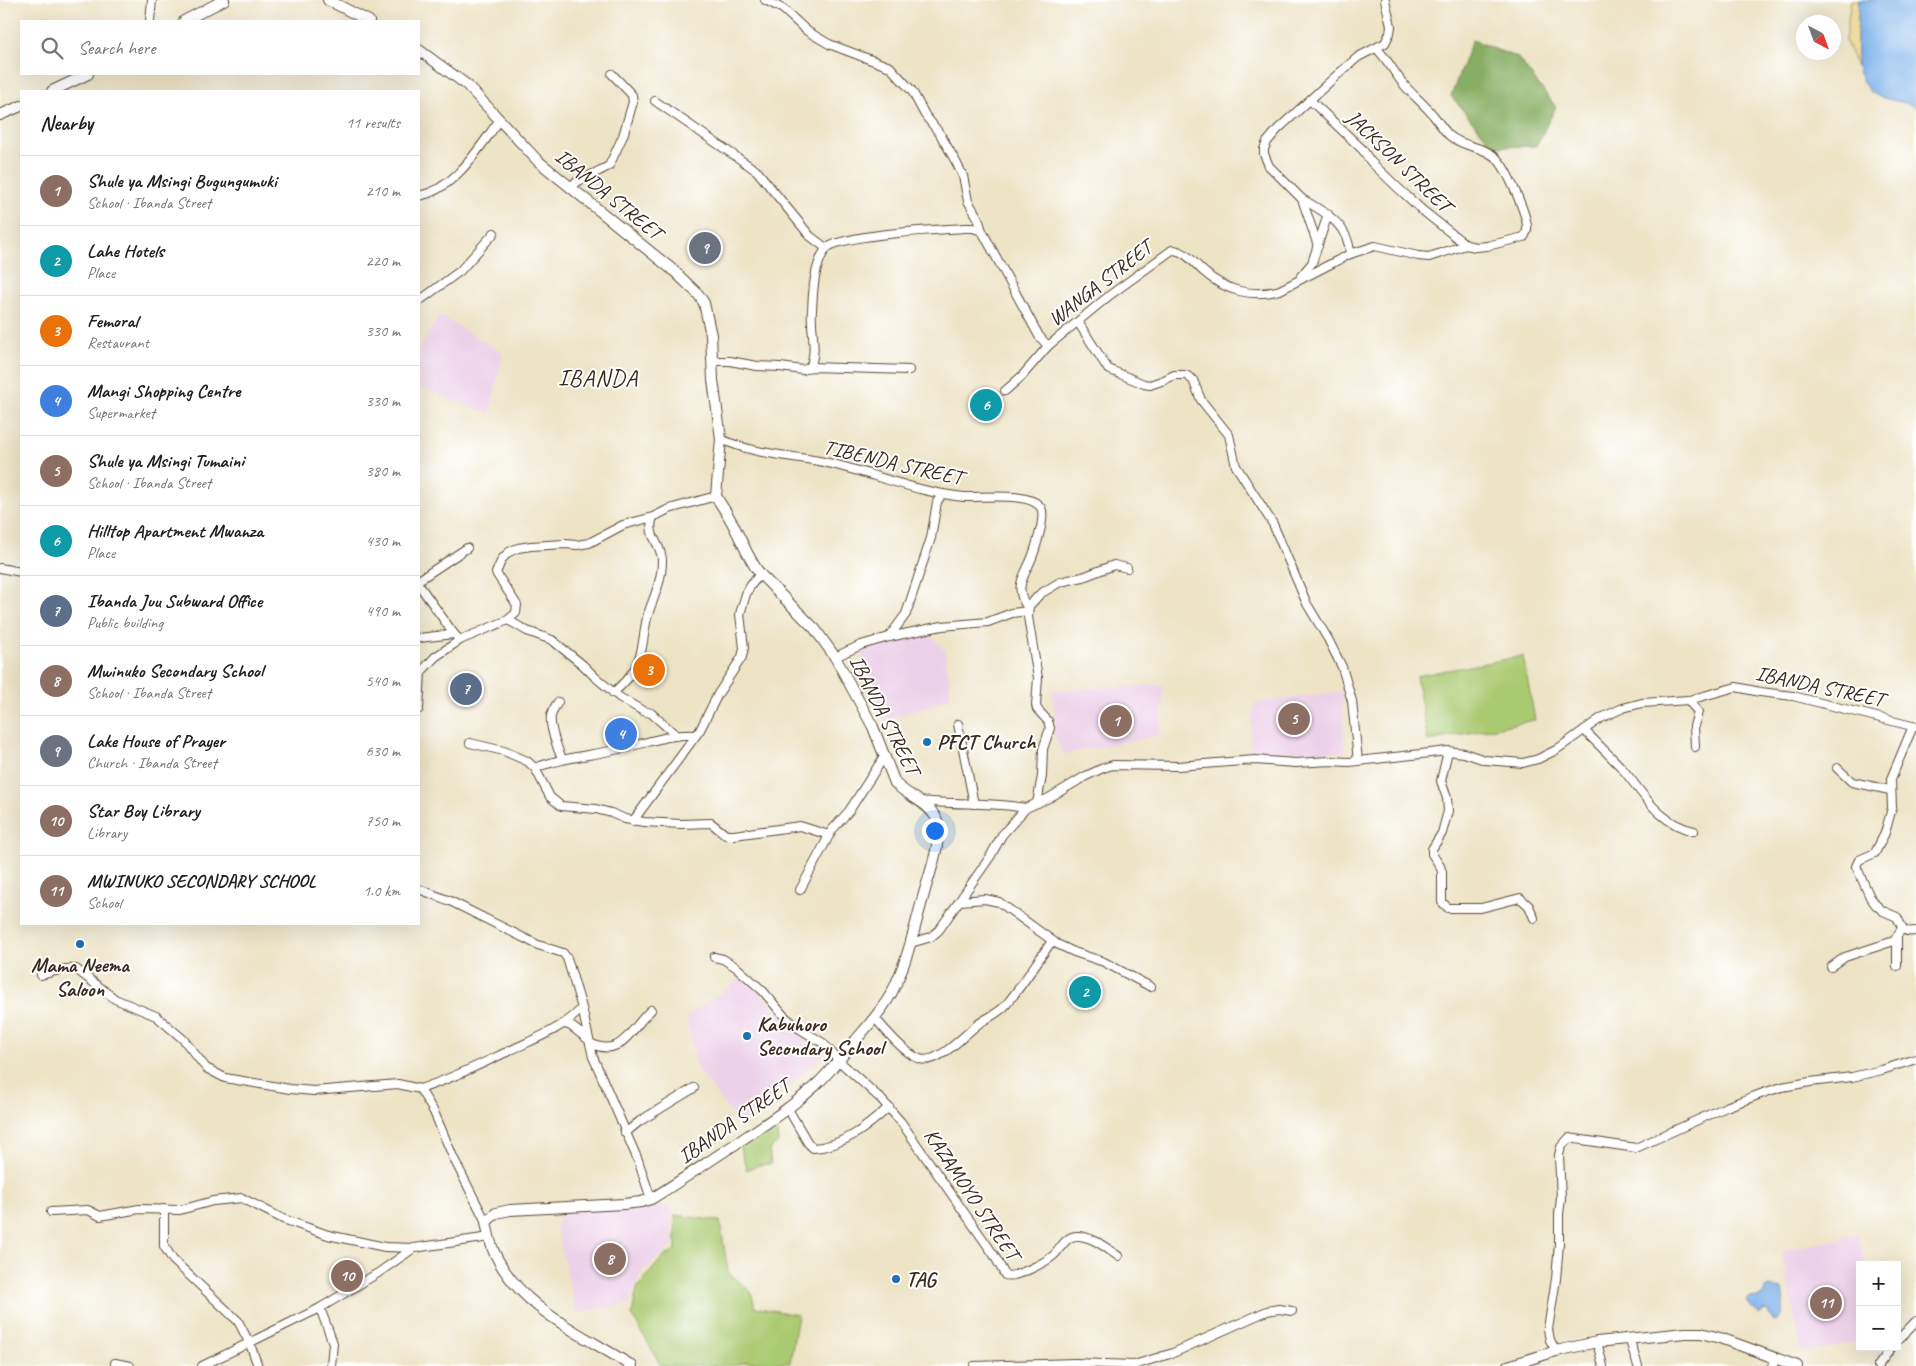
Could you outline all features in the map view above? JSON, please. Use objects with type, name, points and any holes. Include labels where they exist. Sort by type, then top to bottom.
[{"type":"street","points":[[150,20],[152,0]]},
{"type":"street","points":[[186,20],[224,0]]},
{"type":"street","points":[[328,0],[367,20]]},
{"type":"street","name":"WANGA STREET","points":[[765,0],[783,9],[807,31],[829,44],[884,64],[902,79],[956,162],[963,176],[968,201],[981,224],[982,231],[1039,336],[1048,346],[1110,295],[1172,250],[1184,253],[1215,281],[1235,290],[1267,293],[1280,290],[1296,280],[1350,254],[1380,246],[1393,251],[1429,257],[1466,245],[1476,247],[1487,246],[1524,237],[1527,232],[1527,226],[1521,206],[1498,160],[1482,150],[1466,146],[1450,136],[1406,87],[1376,48]]},
{"type":"street","points":[[1350,254],[1350,244],[1346,236],[1328,214],[1302,199],[1269,166],[1264,149],[1267,142],[1278,129],[1348,65],[1358,57],[1385,43],[1390,34],[1390,17],[1385,0]]},
{"type":"street","name":"IBANDA STREET","points":[[420,51],[468,85],[499,121],[538,161],[674,271],[704,302],[709,321],[713,380],[721,439],[716,496],[746,554],[760,574],[815,629],[835,657],[872,727],[895,783],[910,796],[921,801],[936,817],[939,826],[933,860],[911,943],[890,996],[875,1018],[816,1086],[788,1109],[651,1199],[624,1204],[510,1210],[496,1214],[486,1222]]},
{"type":"street","points":[[569,186],[609,166],[623,136],[633,102],[632,95],[612,74]]},
{"type":"street","points":[[54,90],[86,75]]},
{"type":"street","name":"JACKSON STREET","points":[[1310,100],[1362,149],[1371,162],[1403,192],[1466,245]]},
{"type":"street","points":[[655,101],[757,171],[810,236],[826,248]]},
{"type":"street","points":[[0,115],[20,106]]},
{"type":"street","points":[[420,196],[437,190],[448,182],[499,121]]},
{"type":"street","points":[[1302,199],[1318,246]]},
{"type":"street","points":[[1296,280],[1312,263],[1328,214]]},
{"type":"street","points":[[810,367],[814,355],[811,316],[814,287],[818,267],[826,248],[835,243],[891,233],[973,228],[982,231]]},
{"type":"street","points":[[420,300],[460,271],[494,233]]},
{"type":"street","points":[[1078,322],[1108,369],[1144,384],[1158,383],[1181,374],[1193,380],[1201,400],[1229,435],[1236,466],[1273,524],[1307,604],[1342,667],[1352,701],[1358,761]]},
{"type":"street","points":[[1005,391],[1022,376],[1048,346]]},
{"type":"street","points":[[713,361],[730,361],[757,366],[803,370],[810,367],[909,370]]},
{"type":"street","name":"TIBENDA STREET","points":[[721,439],[747,450],[828,463],[942,494],[1034,501],[1041,508],[1042,516],[1037,544],[1022,577],[1020,588],[1028,609]]},
{"type":"street","points":[[889,637],[906,614],[931,538],[937,502],[942,494]]},
{"type":"street","points":[[420,638],[457,637],[508,620],[516,613],[517,605],[496,573],[502,559],[509,552],[531,546],[589,543],[613,529],[716,496]]},
{"type":"street","points":[[613,693],[636,666],[648,613],[655,598],[662,560],[650,530],[653,517]]},
{"type":"street","points":[[420,579],[467,548]]},
{"type":"street","points":[[1037,803],[1042,776],[1043,749],[1050,725],[1036,705],[1038,678],[1028,609],[1032,601],[1040,594],[1060,582],[1083,577],[1114,564],[1127,568]]},
{"type":"street","points":[[0,568],[20,572]]},
{"type":"street","points":[[633,821],[681,758],[742,657],[744,648],[740,614],[746,594],[760,574]]},
{"type":"street","points":[[420,586],[457,637]]},
{"type":"street","points":[[835,657],[861,645],[889,637],[942,626],[988,622],[1028,609]]},
{"type":"street","points":[[508,620],[527,631],[552,640],[613,693],[634,706],[651,712],[677,736]]},
{"type":"street","points":[[420,670],[457,637]]},
{"type":"street","name":"IBANDA STREET","points":[[1026,808],[1059,793],[1095,771],[1113,765],[1178,766],[1256,760],[1296,763],[1358,761],[1448,750],[1485,760],[1522,763],[1538,759],[1601,718],[1623,708],[1642,703],[1688,700],[1736,687],[1793,696],[1914,726]]},
{"type":"street","points":[[1688,700],[1698,712],[1694,726],[1695,747]]},
{"type":"street","points":[[558,702],[551,715],[551,721],[557,748],[562,759]]},
{"type":"street","points":[[958,724],[974,804]]},
{"type":"street","points":[[1914,726],[1891,779],[1892,808],[1882,840],[1875,853],[1859,860],[1856,866],[1874,902],[1883,911],[1897,917],[1902,928],[1910,932],[1916,931]]},
{"type":"street","points":[[1584,730],[1619,766],[1655,811],[1676,825],[1694,831]]},
{"type":"street","points":[[535,768],[562,759],[617,750],[677,736],[696,735]]},
{"type":"street","points":[[470,743],[515,754],[535,768],[550,797],[561,806],[596,809],[633,821],[673,824],[711,823],[726,835],[800,826],[830,835]]},
{"type":"street","points":[[1448,750],[1440,782],[1447,798],[1448,811],[1442,833],[1432,849],[1432,854],[1442,872],[1442,902],[1448,908],[1481,908],[1520,898],[1529,906],[1534,918]]},
{"type":"street","points":[[800,890],[830,835],[850,811],[882,760],[885,759]]},
{"type":"street","points":[[1837,768],[1852,782],[1890,790]]},
{"type":"street","points":[[1880,788],[1893,774]]},
{"type":"street","points":[[921,801],[1000,804],[1026,808]]},
{"type":"street","points":[[911,943],[931,937],[945,924],[990,857],[1002,834],[1026,808]]},
{"type":"street","points":[[420,889],[450,901],[531,942],[563,953],[570,964],[599,1075],[641,1169],[651,1199]]},
{"type":"street","points":[[960,900],[985,899],[999,902],[1052,941],[1068,950],[1104,962],[1151,987]]},
{"type":"street","points":[[1898,966],[1897,939],[1902,928]]},
{"type":"street","points":[[1831,967],[1845,957],[1889,944],[1897,939]]},
{"type":"street","points":[[875,1018],[888,1033],[915,1057],[923,1060],[935,1057],[954,1046],[981,1022],[999,1012],[1052,941]]},
{"type":"street","name":"KAZAMOYO STREET","points":[[714,956],[723,958],[736,967],[763,991],[784,1016],[800,1029],[823,1043],[839,1061],[889,1107],[1006,1276],[1012,1276],[1046,1260],[1055,1254],[1067,1240],[1074,1236],[1088,1239],[1118,1256]]},
{"type":"street","points":[[41,975],[64,968],[76,969],[115,999],[156,1016],[182,1039],[206,1068],[225,1078],[314,1091],[398,1084],[420,1089],[451,1078],[565,1024],[582,1008]]},
{"type":"street","points":[[565,1024],[571,1026],[600,1048],[608,1048],[618,1046],[652,1010]]},
{"type":"street","points":[[1556,1351],[1550,1340],[1548,1329],[1556,1279],[1559,1244],[1558,1214],[1561,1199],[1559,1155],[1560,1147],[1565,1141],[1569,1138],[1636,1148],[1726,1107],[1772,1090],[1810,1082],[1852,1077],[1916,1059]]},
{"type":"street","points":[[625,1133],[640,1121],[694,1088]]},
{"type":"street","points":[[420,1089],[434,1112],[454,1159],[486,1222],[494,1250],[518,1289],[535,1305],[558,1321],[632,1366]]},
{"type":"street","points":[[788,1109],[808,1143],[813,1148],[822,1148],[850,1138],[889,1107]]},
{"type":"street","points":[[51,1212],[88,1210],[100,1216],[106,1216],[139,1209],[180,1210],[212,1201],[242,1198],[283,1219],[335,1237],[385,1247],[414,1248],[490,1237]]},
{"type":"street","points":[[164,1209],[164,1246],[166,1251],[186,1273],[232,1314],[250,1344],[258,1366]]},
{"type":"street","points":[[202,1366],[320,1308],[378,1273],[414,1248]]},
{"type":"street","points":[[320,1308],[333,1343],[331,1366]]},
{"type":"street","points":[[974,1366],[1074,1363],[1134,1365],[1173,1353],[1266,1311],[1279,1309],[1292,1311]]},
{"type":"street","points":[[1901,1337],[1916,1321]]},
{"type":"street","points":[[1508,1366],[1556,1351],[1597,1342],[1701,1333],[1720,1338],[1774,1363],[1797,1366]]},
{"type":"street","points":[[1629,1338],[1638,1366]]},
{"type":"street","points":[[1597,1342],[1603,1366]]},
{"type":"street","points":[[1878,1366],[1889,1351]]},
{"type":"street","points":[[115,1363],[130,1366]]},
{"type":"shaded area","points":[[440,315],[503,353],[490,413],[420,387],[420,347]]},
{"type":"shaded area","points":[[928,633],[945,650],[951,697],[884,721],[861,651]]},
{"type":"shaded area","points":[[1164,685],[1160,735],[1064,754],[1055,738],[1053,690]]},
{"type":"shaded area","points":[[1342,691],[1345,752],[1249,752],[1254,703]]},
{"type":"shaded area","name":"Kabuhoro Secondary School","points":[[743,977],[824,1055],[741,1126],[697,1069],[686,1017]]},
{"type":"shaded area","points":[[671,1206],[673,1245],[641,1272],[629,1304],[576,1313],[556,1226],[562,1212]]},
{"type":"shaded area","points":[[1858,1235],[1864,1261],[1856,1261],[1856,1342],[1802,1353],[1781,1251]]},
{"type":"green space","points":[[1472,40],[1518,58],[1556,107],[1536,146],[1494,147],[1451,96]]},
{"type":"green space","points":[[1523,656],[1535,720],[1428,741],[1416,676]]},
{"type":"green space","points":[[775,1129],[778,1143],[769,1150],[771,1164],[759,1165],[747,1170],[739,1145],[757,1133]]},
{"type":"green space","points":[[675,1215],[720,1221],[728,1272],[751,1292],[755,1307],[798,1315],[790,1363],[745,1362],[734,1366],[661,1366],[632,1315],[637,1288],[661,1259],[676,1249]]},
{"type":"sand","points":[[1851,0],[1859,0],[1858,69],[1845,40]]},
{"type":"water","points":[[1859,0],[1916,0],[1916,108],[1905,103],[1877,96],[1870,91],[1862,80],[1858,70],[1857,57]]},
{"type":"water","points":[[1768,1287],[1782,1289],[1783,1293],[1784,1303],[1781,1317],[1774,1322],[1768,1311],[1765,1310],[1758,1314],[1747,1301],[1750,1297],[1759,1298]]},
{"type":"place","name":"Lake House of Prayer","points":[[705,248]]},
{"type":"place","name":"Hilltop Apartment Mwanza","points":[[986,405]]},
{"type":"place","name":"Femoral","points":[[649,670]]},
{"type":"place","name":"Ibanda Juu Subward Office","points":[[466,689]]},
{"type":"place","name":"Shule ya Msingi Tumaini","points":[[1294,719]]},
{"type":"place","name":"Shule ya Msingi Bugungumuki","points":[[1116,721]]},
{"type":"place","name":"Mangi Shopping Centre","points":[[621,734]]},
{"type":"place","name":"PFCT Church","points":[[927,742]]},
{"type":"place","name":"Mama Neema Saloon","points":[[80,944]]},
{"type":"place","name":"Lahe Hotels","points":[[1085,992]]},
{"type":"place","name":"Kabuhoro Secondary School","points":[[747,1036]]},
{"type":"place","name":"Mwinuko Secondary School","points":[[610,1259]]},
{"type":"place","name":"Star Boy Library","points":[[347,1276]]},
{"type":"place","name":"TAG","points":[[896,1279]]},
{"type":"place","name":"MWINUKO SECONDARY SCHOOL","points":[[1826,1303]]},
{"type":"district","name":"IBANDA","points":[[598,378]]}]
